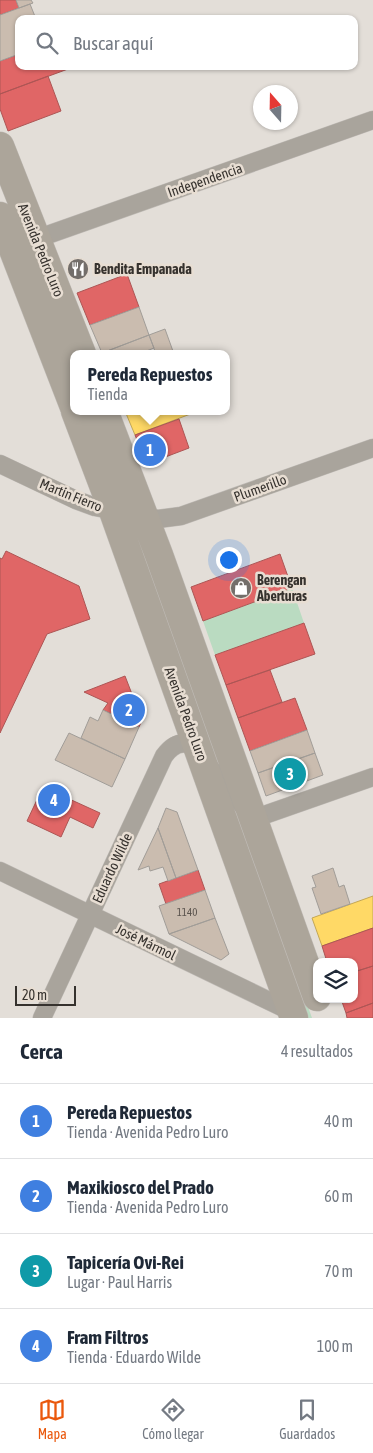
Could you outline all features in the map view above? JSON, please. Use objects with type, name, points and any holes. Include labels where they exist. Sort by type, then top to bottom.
[{"type":"main road","name":"Avenida Pedro Luro","points":[[0,146],[80,350]]},
{"type":"main road","name":"Avenida Pedro Luro","points":[[2,232],[70,397]]},
{"type":"main road","name":"Avenida Pedro Luro","points":[[77,415],[113,511],[293,1015]]},
{"type":"main road","name":"Avenida Pedro Luro","points":[[106,415],[145,517],[313,987]]},
{"type":"main road","name":"Avenida Pedro Luro","points":[[319,1003],[324,1018]]},
{"type":"street","name":"Independencia","points":[[36,239],[373,120]]},
{"type":"street","name":"Plumerillo","points":[[145,517],[163,520],[181,516],[373,448]]},
{"type":"street","name":"Martín Fierro","points":[[0,464],[95,507],[145,517]]},
{"type":"street","name":"Eduardo Wilde","points":[[42,1018],[167,752],[175,746],[185,743],[199,751]]},
{"type":"street","points":[[199,751],[211,769],[253,819],[373,777]]},
{"type":"street","name":"José Mármol","points":[[0,871],[293,1015]]},
{"type":"green space","points":[[143,552],[218,760],[216,760],[142,554]]},
{"type":"green space","points":[[292,588],[304,623],[215,655],[203,621]]},
{"type":"green space","points":[[239,812],[312,1018],[307,1018],[234,813]]},
{"type":"building: Viviendas","points":[[127,415],[188,415],[135,435]]},
{"type":"building: Viviendas","points":[[373,896],[373,928],[322,946],[312,918]]},
{"type":"building: Comercios","points":[[0,0],[16,0],[19,8],[0,15]]},
{"type":"building: Comercios","points":[[15,55],[15,70],[65,70],[0,94],[0,61]]},
{"type":"building: Comercios","points":[[48,76],[61,111],[8,131],[0,109],[0,94]]},
{"type":"building: Comercios","points":[[127,274],[139,307],[90,325],[77,293]]},
{"type":"building: Comercios","points":[[179,419],[189,448],[147,464],[135,435]]},
{"type":"building: Comercios","points":[[6,551],[79,586],[90,619],[47,634],[0,733],[0,558],[2,559]]},
{"type":"building: Comercios","name":"Berengan Aberturas","points":[[280,554],[292,588],[203,621],[191,587]]},
{"type":"building: Comercios","points":[[304,623],[315,654],[226,685],[215,655]]},
{"type":"building: Comercios","points":[[270,670],[282,702],[238,718],[226,685]]},
{"type":"building: Comercios","points":[[125,676],[142,720],[139,727],[103,710],[108,703],[84,692]]},
{"type":"building: Comercios","points":[[295,698],[307,730],[250,751],[238,718]]},
{"type":"building: Comercios","points":[[43,787],[100,813],[93,828],[70,817],[61,837],[27,821]]},
{"type":"building: Comercios","points":[[198,870],[205,890],[166,904],[159,884]]},
{"type":"building: Comercios","points":[[373,928],[373,966],[358,971],[358,958],[326,958],[322,946]]},
{"type":"building: Comercios","points":[[373,966],[373,1003],[346,1013],[342,1003],[358,1003],[358,971]]},
{"type":"building: Comercios","points":[[373,1003],[373,1018],[347,1018],[346,1013]]},
{"type":"building: Otros","points":[[16,0],[31,0],[33,3],[19,8]]},
{"type":"building: Otros","points":[[30,4],[34,15],[15,15],[15,55],[0,61],[0,15]]},
{"type":"building: Otros","points":[[139,307],[149,335],[110,350],[101,350],[90,325]]},
{"type":"building: Otros","points":[[165,329],[173,350],[155,350],[149,335]]},
{"type":"building: Otros","points":[[149,335],[154,348],[149,350],[110,350]]},
{"type":"building: Otros","points":[[103,710],[139,727],[125,759],[81,738],[90,717],[98,721]]},
{"type":"building: Otros","points":[[307,730],[315,753],[258,773],[250,751]]},
{"type":"building: Otros","points":[[69,733],[125,759],[112,787],[55,760]]},
{"type":"building: Otros","points":[[315,753],[323,775],[266,796],[258,773]]},
{"type":"building: Otros","points":[[166,808],[177,812],[198,870],[176,878],[158,828]]},
{"type":"building: Otros","points":[[158,828],[176,878],[168,881],[163,867],[150,871],[149,866],[138,870]]},
{"type":"building: Otros","points":[[333,868],[339,887],[344,885],[350,904],[321,914],[312,888],[316,887],[312,876]]},
{"type":"building: Otros","points":[[205,890],[215,918],[169,934],[159,906]]},
{"type":"building: Otros","points":[[215,918],[229,954],[221,960],[169,934]]},
{"type":"place","name":"Bendita Empanada","points":[[78,269]]},
{"type":"place","name":"Pereda Repuestos","points":[[150,450]]},
{"type":"place","name":"Berengan Aberturas","points":[[241,588]]},
{"type":"place","name":"Maxikiosco del Prado","points":[[129,710]]},
{"type":"place","name":"Tapicería Ovi-Rei","points":[[290,774]]},
{"type":"place","name":"Fram Filtros","points":[[54,800]]}]
